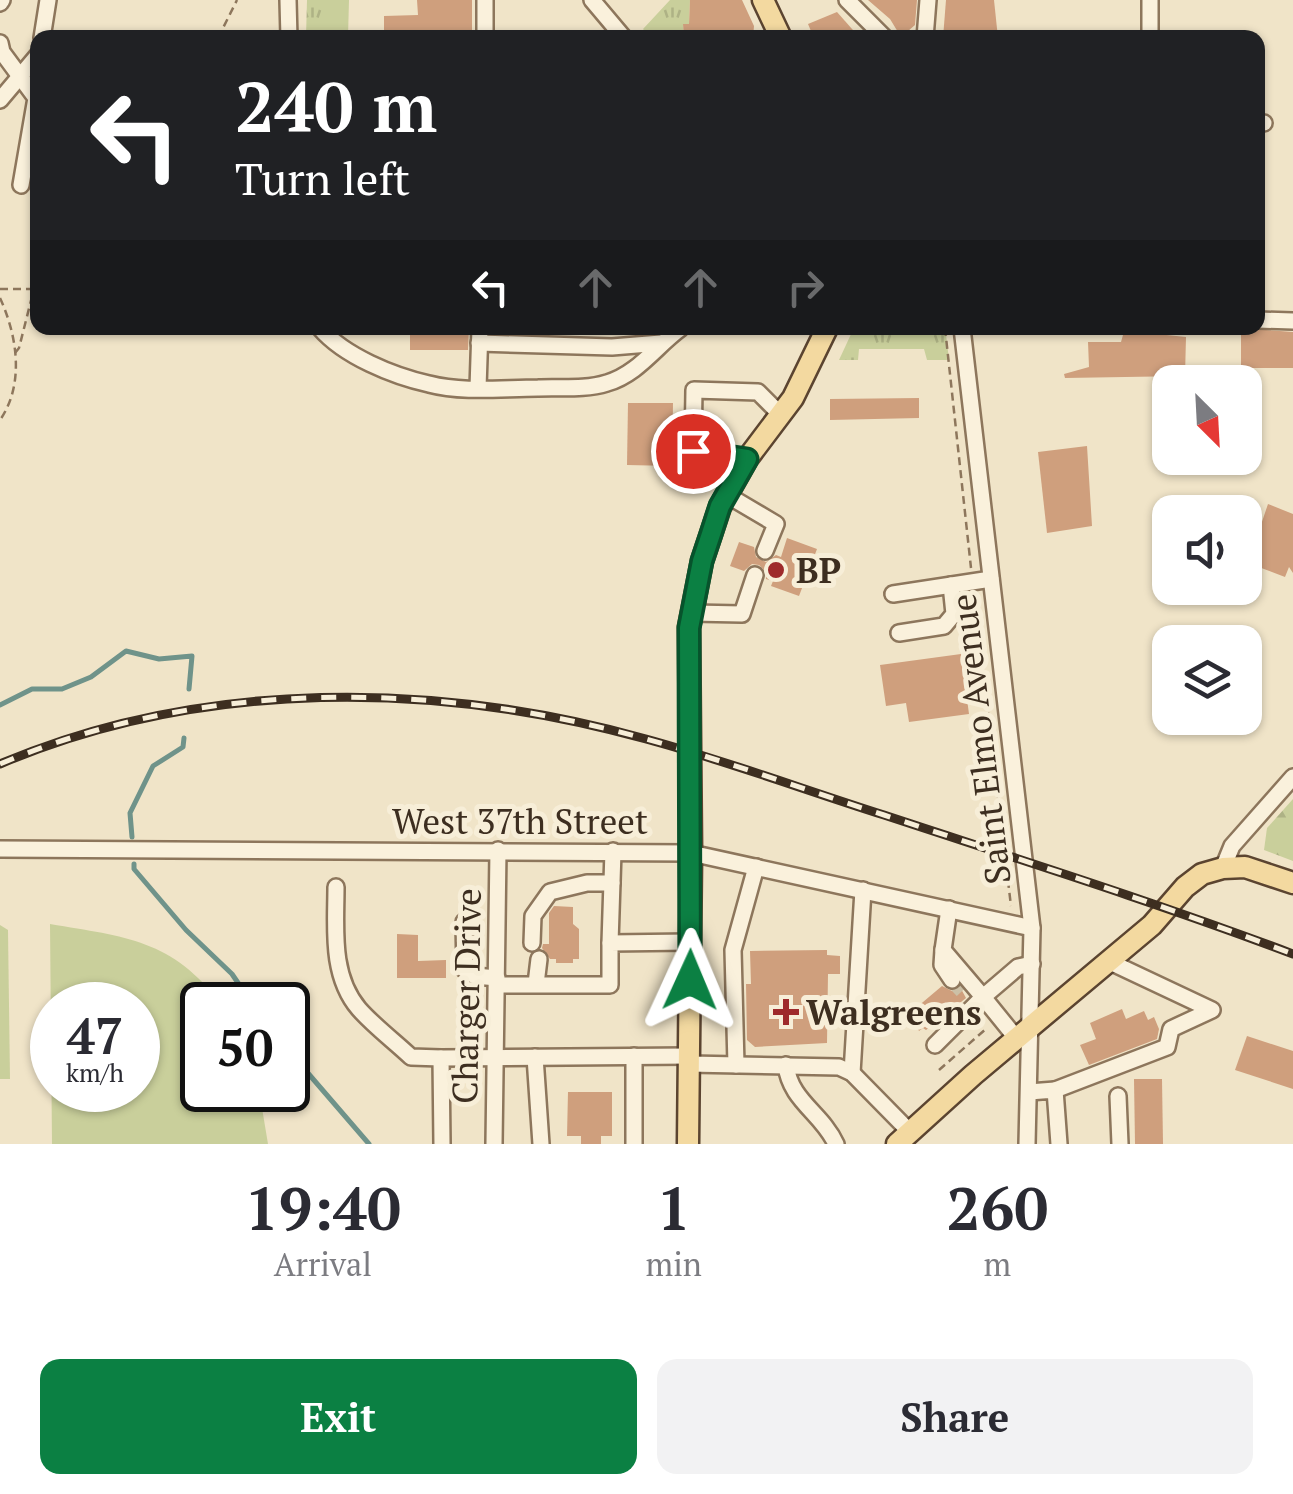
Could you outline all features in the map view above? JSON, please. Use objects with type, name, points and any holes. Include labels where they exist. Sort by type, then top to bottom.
[{"type":"main road","points":[[763,0],[777,30]]},
{"type":"main road","points":[[688,1144],[692,613],[702,561],[727,494],[812,364],[824,335]]},
{"type":"main road","points":[[903,1138],[1152,925],[1202,874],[1245,867],[1293,883]]},
{"type":"street","points":[[43,30],[48,0]]},
{"type":"street","points":[[288,0],[289,30]]},
{"type":"street","points":[[485,0],[485,30]]},
{"type":"street","points":[[592,0],[617,30]]},
{"type":"street","points":[[847,0],[877,30]]},
{"type":"street","points":[[926,30],[928,0]]},
{"type":"street","points":[[1150,0],[1150,30]]},
{"type":"street","points":[[0,43],[30,90]]},
{"type":"street","points":[[0,100],[30,64]]},
{"type":"street","points":[[21,185],[30,133]]},
{"type":"street","points":[[1265,320],[1293,320]]},
{"type":"street","points":[[326,335],[377,365],[430,385],[478,388],[609,383],[645,362],[672,335]]},
{"type":"street","points":[[478,388],[480,335],[612,347],[662,343]]},
{"type":"street","points":[[655,335],[662,343]]},
{"type":"street","name":"Saint Elmo Avenue","points":[[963,335],[1032,928],[1024,1033],[1027,1144]]},
{"type":"street","points":[[747,459],[693,451],[694,390],[758,392],[781,414]]},
{"type":"street","points":[[727,494],[776,524],[764,551]]},
{"type":"street","points":[[692,613],[742,614],[755,575]]},
{"type":"street","points":[[894,594],[991,579]]},
{"type":"street","points":[[899,633],[944,626],[954,614],[951,585]]},
{"type":"street","points":[[1223,868],[1232,846],[1293,777]]},
{"type":"street","name":"West 37th Street","points":[[0,850],[691,852],[1032,928]]},
{"type":"street","name":"Charger Drive","points":[[494,1144],[498,850]]},
{"type":"street","points":[[464,922],[465,970],[475,976],[496,982],[536,960],[610,985],[613,851]]},
{"type":"street","points":[[736,1065],[733,950],[756,866]]},
{"type":"street","points":[[536,960],[533,916],[550,892],[564,886],[612,883]]},
{"type":"street","points":[[336,887],[336,952],[349,993],[358,1008],[412,1057],[634,1056],[736,1065],[839,1067],[852,1073],[903,1138]]},
{"type":"street","points":[[852,1073],[862,890]]},
{"type":"street","points":[[949,909],[942,965],[952,980]]},
{"type":"street","points":[[610,943],[690,942]]},
{"type":"street","points":[[944,950],[975,997],[1024,1033]]},
{"type":"street","points":[[1028,1092],[1055,1090],[1167,1047],[1170,1029],[1212,1010],[1114,957]]},
{"type":"street","points":[[935,1044],[975,997],[1018,967],[1032,964]]},
{"type":"street","points":[[634,1056],[634,1144]]},
{"type":"street","points":[[535,1057],[541,1144]]},
{"type":"street","points":[[441,1058],[442,1144]]},
{"type":"street","points":[[786,1066],[792,1092],[831,1132],[836,1144]]},
{"type":"street","points":[[1055,1090],[1059,1144]]},
{"type":"street","points":[[1118,1096],[1120,1144]]},
{"type":"path","points":[[222,30],[238,0]]},
{"type":"path","points":[[0,289],[30,289]]},
{"type":"path","points":[[0,298],[15,354],[14,387],[0,420]]},
{"type":"path","points":[[15,354],[30,309]]},
{"type":"path","points":[[946,335],[1013,924]]},
{"type":"path","points":[[939,1070],[1000,1017]]},
{"type":"green space","points":[[307,0],[349,0],[348,30],[306,30]]},
{"type":"green space","points":[[670,0],[690,0],[689,24],[683,24],[683,30],[643,29]]},
{"type":"green space","points":[[851,335],[946,335],[949,360],[927,360],[924,349],[859,349],[858,360],[839,360]]},
{"type":"green space","points":[[1293,799],[1293,861],[1264,850],[1267,828]]},
{"type":"green space","points":[[50,924],[146,945],[185,966],[202,982],[180,982],[180,1112],[263,1112],[268,1144],[52,1144],[52,1112],[160,1112],[160,982],[51,982]]},
{"type":"green space","points":[[0,925],[8,930],[10,1079],[0,1079]]},
{"type":"building","points":[[417,0],[472,0],[472,30],[384,30],[384,16],[418,15]]},
{"type":"building","points":[[690,0],[742,0],[754,26],[754,30],[683,30],[683,24],[689,24]]},
{"type":"building","points":[[868,0],[917,0],[915,25],[909,30],[897,30]]},
{"type":"building","points":[[946,0],[994,0],[997,30],[944,30]]},
{"type":"building","points":[[837,12],[853,30],[811,30],[808,24]]},
{"type":"building","points":[[1265,330],[1293,332],[1293,368],[1241,365],[1241,335],[1265,335]]},
{"type":"building","points":[[410,335],[469,335],[468,350],[410,350]]},
{"type":"building","points":[[1123,335],[1186,337],[1185,365],[1152,365],[1152,377],[1065,378],[1064,374],[1089,367],[1088,342],[1121,342]]},
{"type":"building","points":[[919,398],[919,418],[830,420],[830,399]]},
{"type":"building","points":[[628,403],[673,403],[672,466],[627,465]]},
{"type":"building","points":[[1087,446],[1092,526],[1047,533],[1038,452]]},
{"type":"building","points":[[1268,504],[1293,514],[1293,573],[1289,567],[1285,577],[1262,568],[1262,522]]},
{"type":"building","name":"BP","points":[[787,538],[817,549],[799,596],[771,586],[773,581],[766,579],[766,572],[759,565],[752,564],[744,571],[730,566],[739,542],[754,547],[756,557],[766,562],[776,555],[781,557]]},
{"type":"building","points":[[961,654],[969,714],[909,722],[906,703],[886,706],[880,665]]},
{"type":"building","points":[[554,906],[573,907],[573,924],[579,929],[579,959],[573,959],[573,963],[556,963],[542,948],[549,944],[549,913]]},
{"type":"building","points":[[397,934],[418,935],[418,961],[446,960],[446,978],[397,978]]},
{"type":"building","name":"Walgreens","points":[[827,950],[827,955],[840,956],[840,974],[828,974],[827,1043],[755,1047],[747,1040],[750,951]]},
{"type":"building","points":[[942,986],[952,991],[960,987],[966,998],[926,1030],[919,1031],[910,1013]]},
{"type":"building","points":[[1122,1009],[1126,1019],[1144,1011],[1148,1020],[1154,1017],[1159,1029],[1157,1039],[1089,1065],[1080,1045],[1096,1039],[1090,1023]]},
{"type":"building","points":[[1247,1036],[1293,1051],[1293,1089],[1235,1070]]},
{"type":"building","points":[[1134,1079],[1162,1079],[1163,1144],[1135,1144]]},
{"type":"building","points":[[568,1092],[612,1092],[612,1136],[601,1136],[601,1144],[581,1144],[581,1136],[567,1136]]},
{"type":"waterway","points":[[0,705],[32,689],[62,689],[91,677],[126,651],[159,659],[192,656],[189,689]]},
{"type":"waterway","points":[[132,837],[130,813],[153,766],[183,747],[184,738]]},
{"type":"waterway","points":[[134,864],[134,869],[186,930],[237,982]]},
{"type":"waterway","points":[[310,1076],[369,1144]]},
{"type":"tunnel","points":[[952,980],[967,996]]},
{"type":"railway","points":[[0,764],[77,736],[157,716],[238,703],[321,697],[486,706],[567,720],[706,757],[1089,882],[1293,954]]},
{"type":"place","name":"BP","points":[[776,570]]},
{"type":"place","name":"Walgreens","points":[[786,1012]]},
{"type":"route","points":[[690,980],[689,628],[702,561],[720,506],[747,459],[693,451]]}]
